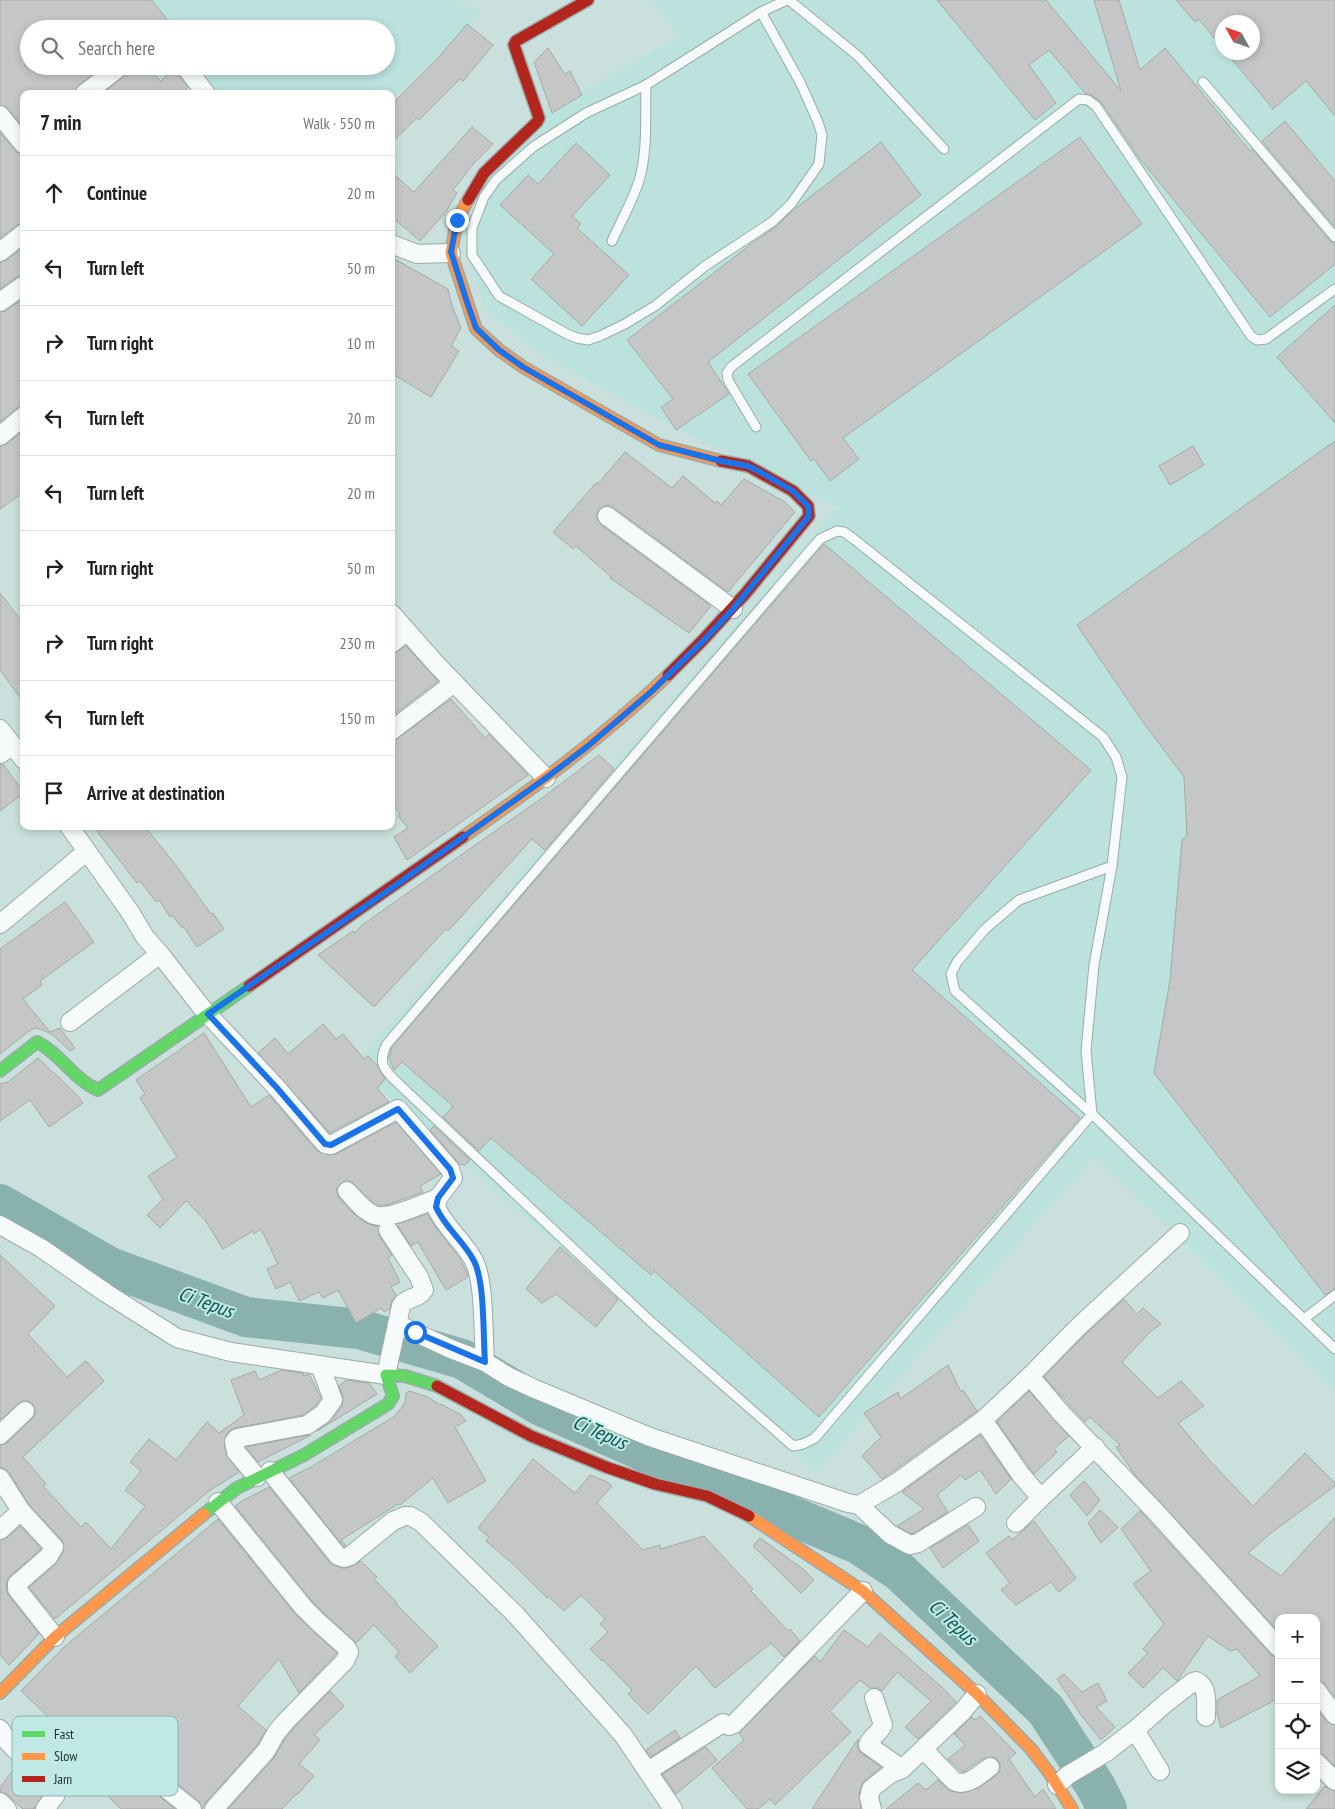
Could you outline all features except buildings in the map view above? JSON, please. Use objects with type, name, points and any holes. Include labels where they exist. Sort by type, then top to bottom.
[{"type":"street","points":[[0,1071],[37,1042],[45,1046],[86,1086],[98,1090],[389,890],[588,746],[652,691],[733,609],[809,516],[808,506],[793,491],[748,466],[659,445],[523,367],[499,350],[476,328],[451,252],[457,220],[484,173],[539,118],[514,45],[516,41],[588,0]]},
{"type":"street","points":[[89,90],[109,75]]},
{"type":"street","points":[[192,75],[203,90]]},
{"type":"street","points":[[0,115],[20,138]]},
{"type":"street","points":[[0,252],[20,236]]},
{"type":"street","points":[[395,246],[417,254],[451,252]]},
{"type":"street","points":[[0,302],[20,288]]},
{"type":"street","points":[[0,436],[20,419]]},
{"type":"street","points":[[607,516],[733,609]]},
{"type":"street","points":[[395,618],[454,683],[546,778]]},
{"type":"street","points":[[395,641],[407,631]]},
{"type":"street","points":[[395,729],[454,683]]},
{"type":"street","points":[[0,729],[7,749],[20,757]]},
{"type":"street","points":[[72,830],[145,936],[208,1014],[272,1082],[326,1145],[331,1145],[397,1109],[400,1110],[452,1173],[451,1182],[438,1198],[436,1207],[439,1216],[474,1260],[480,1278],[485,1362]]},
{"type":"street","points":[[0,924],[86,852]]},
{"type":"street","points":[[70,1022],[160,954]]},
{"type":"street","points":[[347,1191],[362,1207],[374,1215],[390,1215],[438,1198]]},
{"type":"street","points":[[0,1225],[41,1248],[106,1293],[177,1338],[231,1352],[320,1365],[387,1371],[433,1384],[531,1436],[606,1467],[655,1484],[707,1496],[748,1515],[863,1591],[977,1694],[1063,1780],[1072,1809]]},
{"type":"street","points":[[0,1693],[55,1637],[218,1502],[237,1488],[304,1455],[388,1404],[393,1396],[387,1371],[404,1302],[420,1295],[424,1290],[419,1277],[388,1230]]},
{"type":"street","points":[[860,1505],[896,1483],[983,1420],[1078,1327],[1180,1233]]},
{"type":"street","points":[[397,1327],[485,1362],[510,1377],[536,1389],[650,1437],[848,1503],[860,1505],[890,1534],[910,1545],[918,1543],[976,1507]]},
{"type":"street","points":[[320,1365],[333,1400],[323,1414],[307,1425],[237,1438],[234,1442],[236,1452],[263,1474],[341,1557],[350,1556],[393,1521],[404,1516],[414,1517],[421,1522],[515,1614],[623,1736],[673,1809]]},
{"type":"street","points":[[1030,1376],[1061,1413],[1161,1518],[1275,1644]]},
{"type":"street","points":[[0,1435],[25,1410]]},
{"type":"street","points":[[983,1420],[1017,1469],[1041,1498]]},
{"type":"street","points":[[1016,1523],[1095,1447]]},
{"type":"street","points":[[0,1478],[22,1511],[54,1547],[49,1556],[17,1584],[16,1588],[55,1637]]},
{"type":"street","points":[[214,1809],[266,1751],[285,1722],[345,1661],[349,1652],[304,1608],[218,1502]]},
{"type":"street","points":[[0,1530],[22,1511]]},
{"type":"street","points":[[648,1771],[723,1723],[729,1726],[734,1724],[863,1591]]},
{"type":"street","points":[[1063,1780],[1105,1753],[1167,1702],[1196,1681],[1203,1686],[1205,1692],[1206,1717]]},
{"type":"street","points":[[872,1809],[869,1798],[871,1789],[890,1774],[902,1769],[962,1712],[977,1694]]},
{"type":"street","points":[[1320,1695],[1335,1715]]},
{"type":"street","points":[[874,1698],[883,1725],[879,1732],[869,1741],[868,1745],[902,1769]]},
{"type":"street","points":[[1135,1730],[1160,1770]]},
{"type":"street","points":[[2,1742],[12,1754]]},
{"type":"street","points":[[924,1749],[958,1783],[966,1782],[990,1767]]},
{"type":"street","points":[[1320,1766],[1335,1781]]},
{"type":"street","points":[[176,1796],[192,1809]]},
{"type":"street","points":[[0,1802],[7,1809]]},
{"type":"lane","points":[[761,12],[800,82],[822,134],[819,164],[790,204],[772,222],[705,266],[655,306],[625,324],[588,340],[577,338],[557,329],[495,292],[472,256],[472,228],[484,197],[496,180],[533,147],[586,113],[646,85],[761,12],[788,0],[858,56],[944,149]]},
{"type":"lane","points":[[1203,82],[1335,237]]},
{"type":"lane","points":[[612,241],[639,180],[646,136],[646,85]]},
{"type":"lane","points":[[756,427],[728,380],[727,373],[731,367],[1079,99],[1088,100],[1096,106],[1251,336],[1257,340],[1266,340],[1335,289]]},
{"type":"lane","points":[[837,531],[844,532],[855,540],[1102,737],[1116,757],[1122,777],[1112,866],[1094,965],[1086,1051],[1092,1114],[815,1438],[803,1444],[793,1446],[649,1320],[403,1088],[384,1068],[381,1061],[387,1044],[820,539],[837,531]]},
{"type":"lane","points":[[1112,866],[1019,900],[985,929],[957,962],[951,974],[955,991],[1092,1114],[1335,1349]]},
{"type":"lane","points":[[1304,1319],[1335,1296]]},
{"type":"shaded area","points":[[126,0],[453,0],[483,12],[395,96],[395,90],[202,90],[189,75],[395,75],[395,20],[143,20]]},
{"type":"shaded area","points":[[650,0],[1335,0],[1335,1391],[1095,1156],[816,1473],[354,1067],[837,507],[663,421],[539,353],[486,309],[469,263],[482,197],[541,114],[679,37]]},
{"type":"waterway","name":"Ci Tepus","points":[[0,1204],[110,1267],[246,1317],[359,1329],[462,1359],[541,1406],[858,1544],[899,1571],[1046,1710],[1096,1787],[1107,1809]]},
{"type":"traffic: fast","points":[[0,1071],[37,1042],[53,1053],[81,1080],[98,1090],[249,986]]},
{"type":"traffic: fast","points":[[204,1514],[237,1488],[304,1455],[388,1404],[393,1396],[386,1375],[405,1376],[437,1386]]},
{"type":"traffic: slow","points":[[468,200],[457,220],[451,253],[476,329],[499,350],[523,367],[659,445],[721,461]]},
{"type":"traffic: slow","points":[[463,837],[569,760],[620,719],[668,675]]},
{"type":"traffic: slow","points":[[0,1693],[55,1637],[204,1514]]},
{"type":"traffic: slow","points":[[749,1516],[863,1591],[977,1694],[1031,1749],[1050,1774],[1072,1809]]},
{"type":"traffic: jam","points":[[468,200],[484,173],[539,118],[514,45],[516,41],[588,0]]},
{"type":"traffic: jam","points":[[668,675],[745,594],[809,516],[808,506],[793,491],[748,466],[721,461]]},
{"type":"traffic: jam","points":[[249,986],[463,837]]},
{"type":"traffic: jam","points":[[437,1386],[531,1436],[606,1467],[655,1484],[707,1496],[749,1516]]},
{"type":"route","points":[[415,1332],[485,1362],[480,1278],[474,1260],[439,1216],[436,1207],[438,1198],[453,1178],[450,1169],[398,1109],[328,1146],[208,1014],[389,890],[588,746],[652,691],[704,640],[733,609],[809,516],[808,506],[793,491],[762,473],[748,466],[659,445],[523,367],[499,350],[476,328],[467,302],[451,252],[457,220]]}]
